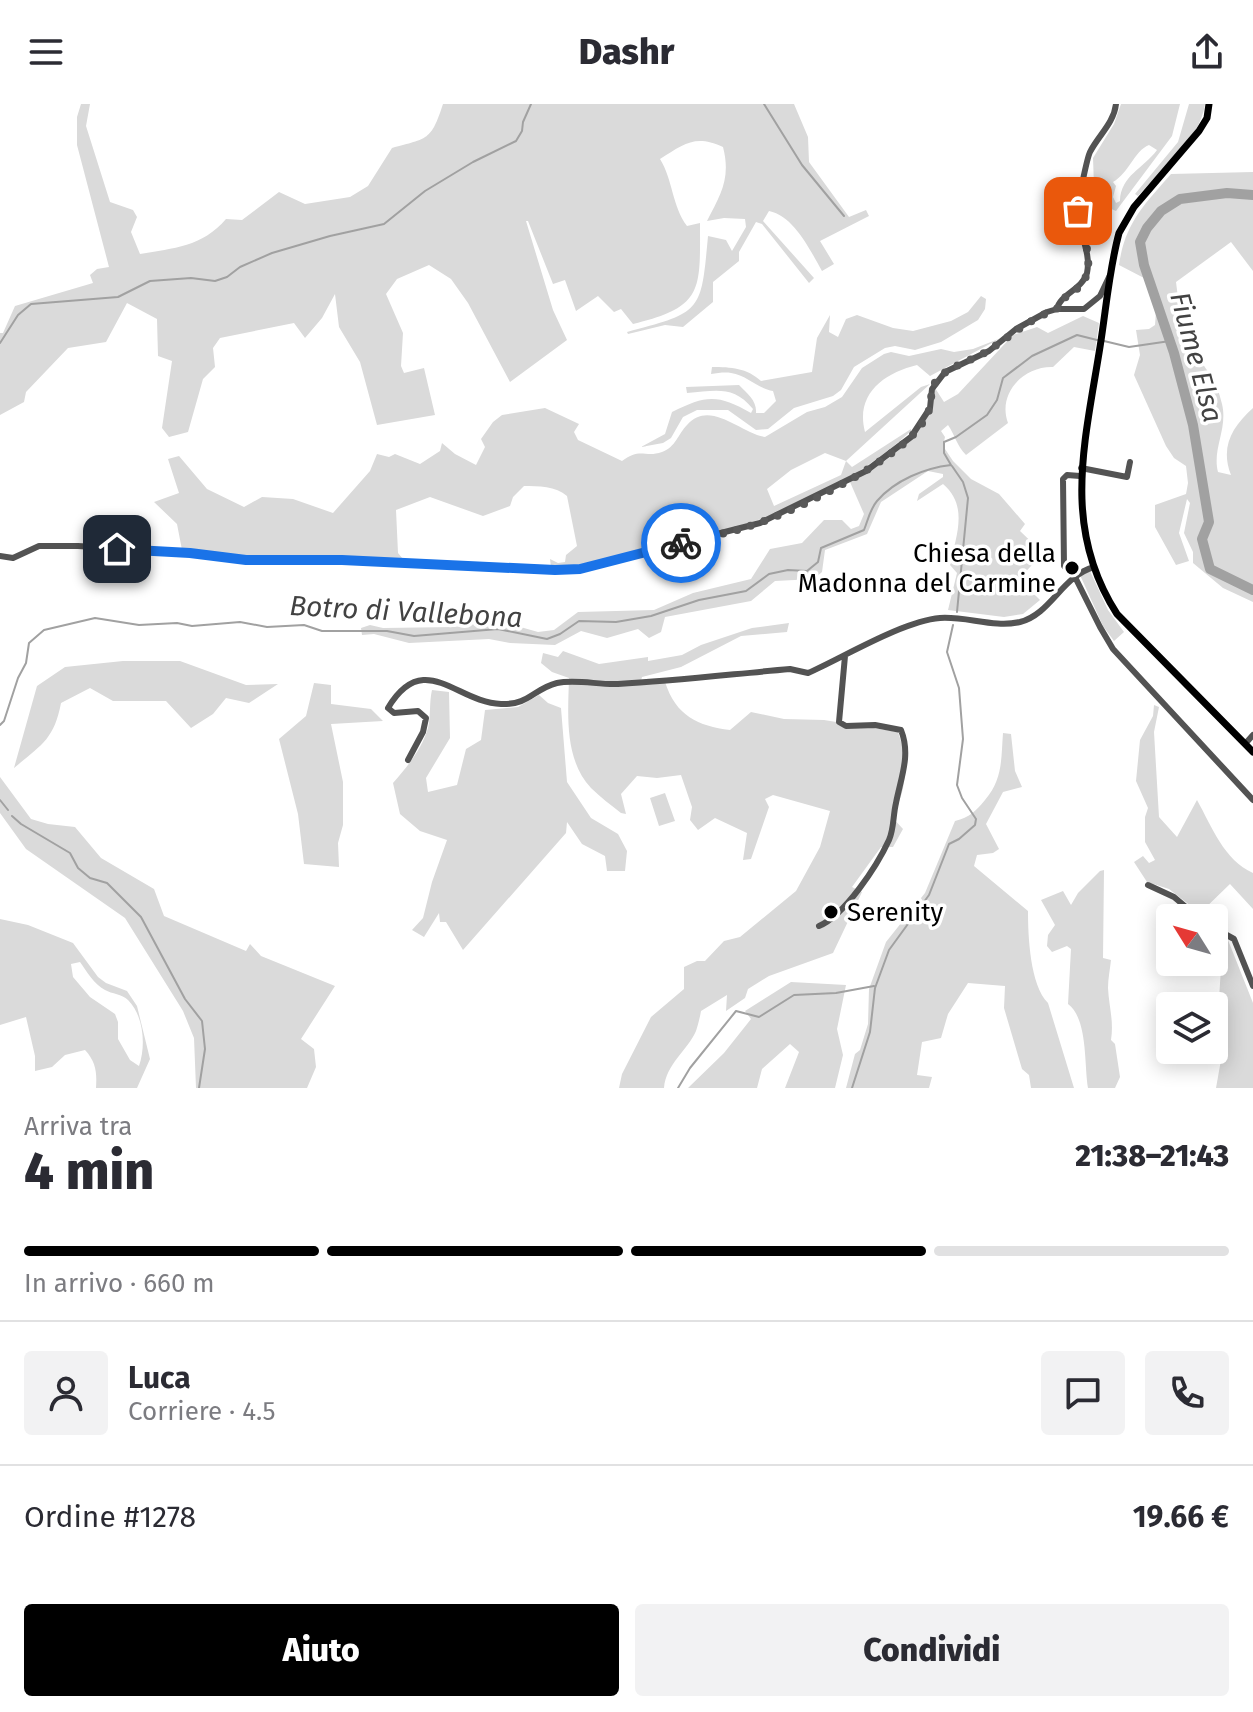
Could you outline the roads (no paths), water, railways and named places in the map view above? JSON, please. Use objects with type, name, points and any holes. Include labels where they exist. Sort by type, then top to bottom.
[{"type":"main road","points":[[1209,104],[1207,118],[1199,131],[1126,218],[1117,239],[1081,472],[1083,526],[1094,567],[1121,621],[1253,752]]},
{"type":"street","points":[[1057,309],[1059,301],[1080,285],[1086,274],[1087,252],[1078,203],[1088,155],[1111,120],[1116,104]]},
{"type":"street","points":[[0,556],[13,558],[39,546],[78,546],[246,560],[342,560],[580,569],[760,523],[866,471],[911,437],[930,408],[932,389],[945,372],[989,351],[1016,329],[1057,309],[1076,311],[1095,301],[1111,273]]},
{"type":"street","points":[[1095,301],[1104,320]]},
{"type":"street","points":[[1130,462],[1127,477],[1081,472],[1063,479],[1062,560],[1074,576],[1113,649],[1253,800]]},
{"type":"street","points":[[408,760],[425,728],[426,718],[420,712],[394,713],[388,708],[412,682],[420,679],[497,704],[521,704],[559,683],[629,683],[790,669],[808,673],[916,622],[955,618],[1000,623],[1022,621],[1037,613],[1074,576],[1094,567]]},
{"type":"street","points":[[819,926],[831,921],[843,909],[890,837],[906,756],[907,744],[901,730],[875,725],[846,726],[839,722],[846,656]]},
{"type":"street","points":[[1245,744],[1253,735]]},
{"type":"street","points":[[1148,885],[1182,904]]},
{"type":"street","points":[[1228,936],[1234,939],[1253,986]]},
{"type":"waterway","points":[[0,343],[18,315],[31,304],[118,297],[150,281],[191,278],[215,281],[272,253],[384,224],[425,191],[516,141],[531,104]]},
{"type":"waterway","points":[[764,104],[802,165],[844,216]]},
{"type":"waterway","name":"Fiume Elsa","points":[[1253,195],[1227,193],[1180,199],[1161,211],[1140,242],[1144,265],[1174,353],[1193,425],[1209,522],[1202,539],[1210,569],[1253,590]]},
{"type":"waterway","name":"Botro di Vallebona","points":[[0,725],[26,663],[29,643],[44,630],[95,618],[139,625],[177,623],[192,626],[240,622],[267,627],[304,625],[322,631],[387,631],[414,636],[498,629],[547,639],[579,621],[616,622],[651,616],[699,600],[746,591],[769,574],[788,570],[807,571],[818,562],[821,548],[864,530],[875,504],[892,487],[921,472],[951,465],[944,453],[944,442],[987,415],[997,400],[1003,378],[1032,356],[1077,335],[1097,340]]},
{"type":"waterway","name":"Botro di Vallebona","points":[[1104,341],[1129,347],[1170,341]]},
{"type":"waterway","points":[[952,466],[963,482],[968,498],[957,612]]},
{"type":"waterway","points":[[852,1088],[870,1032],[875,988],[889,950],[929,895],[949,844],[975,825],[976,819],[957,785],[963,739],[959,688],[947,652],[953,625]]},
{"type":"waterway","points":[[0,800],[8,810]]},
{"type":"waterway","points":[[12,816],[70,853],[78,868],[90,878],[107,883],[141,917],[185,999],[202,1021],[205,1049],[199,1088]]},
{"type":"waterway","points":[[678,1088],[690,1068],[736,1011],[759,1017],[794,995],[836,993],[874,986]]},
{"type":"place","name":"Chiesa della Madonna del Carmine","points":[[1072,568]]},
{"type":"place","name":"Serenity","points":[[831,912]]}]
